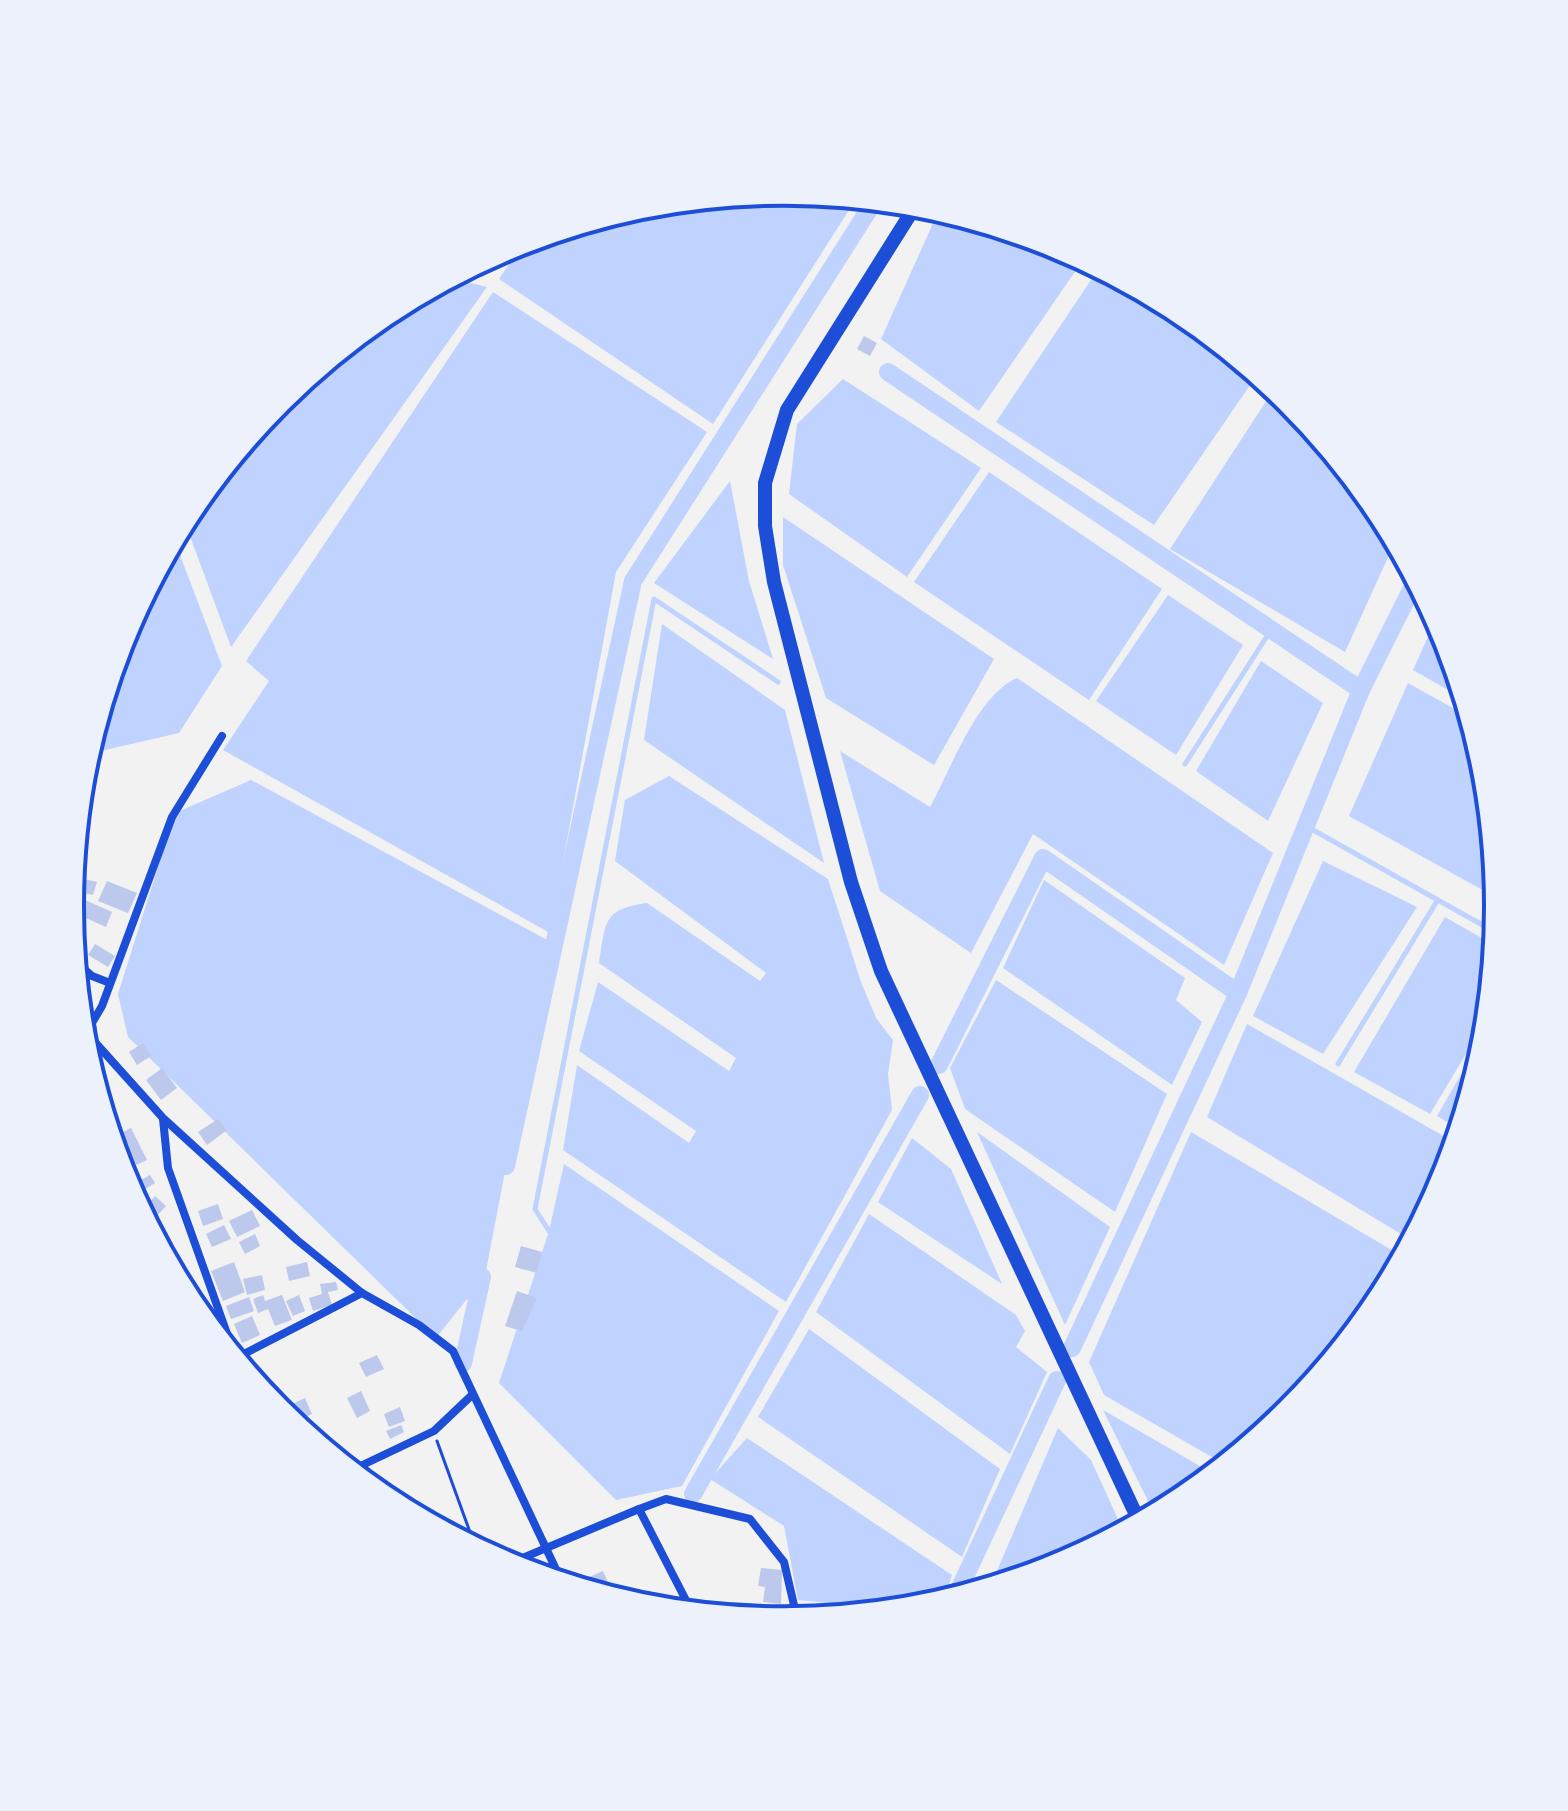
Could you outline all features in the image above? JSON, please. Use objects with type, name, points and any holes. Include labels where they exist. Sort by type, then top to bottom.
[{"type":"main road","points":[[909,217],[787,410],[765,483],[769,557],[851,882],[875,957],[896,1008],[1135,1512]]},
{"type":"street","points":[[94,1020],[172,817],[222,736]]},
{"type":"street","points":[[87,972],[110,983]]},
{"type":"street","points":[[98,1045],[163,1118],[362,1293],[419,1325],[453,1351],[556,1567]]},
{"type":"street","points":[[163,1118],[168,1168],[223,1324]]},
{"type":"street","points":[[245,1352],[362,1293]]},
{"type":"street","points":[[363,1465],[434,1431],[472,1395]]},
{"type":"street","points":[[526,1556],[666,1499],[750,1519],[784,1562],[794,1606]]},
{"type":"street","points":[[639,1509],[685,1599]]},
{"type":"path","points":[[434,1431],[470,1531]]},
{"type":"water","points":[[738,207],[850,209],[713,424],[499,279],[516,259],[603,229],[647,219]]},
{"type":"water","points":[[934,222],[1009,243],[1076,270],[979,411],[881,339]]},
{"type":"water","points":[[1093,277],[1173,323],[1251,384],[1154,525],[996,422]]},
{"type":"water","points":[[467,282],[487,287],[231,647],[190,536],[229,479],[289,411],[358,350],[395,323]]},
{"type":"water","points":[[493,292],[707,432],[616,572],[550,933],[223,750],[269,681],[246,661]]},
{"type":"water","points":[[843,379],[981,468],[907,577],[789,494],[797,424]]},
{"type":"water","points":[[1267,400],[1339,479],[1389,555],[1345,652],[1170,549]]},
{"type":"water","points":[[989,472],[1162,589],[1089,700],[914,582]]},
{"type":"water","points":[[730,481],[749,581],[773,659],[654,583]]},
{"type":"water","points":[[783,517],[994,659],[934,765],[826,698],[783,565]]},
{"type":"water","points":[[179,553],[222,666],[179,733],[101,751],[121,680],[137,638]]},
{"type":"water","points":[[1168,595],[1243,645],[1176,755],[1096,701]]},
{"type":"water","points":[[662,624],[785,710],[824,863],[644,740]]},
{"type":"water","points":[[1429,634],[1450,691],[1413,670]]},
{"type":"water","points":[[1261,661],[1323,703],[1268,821],[1196,771]]},
{"type":"water","points":[[1017,678],[1273,853],[1224,965],[1033,834],[971,953],[880,891],[840,751],[930,807],[977,716],[989,700]]},
{"type":"water","points":[[1408,683],[1456,710],[1471,769],[1478,814],[1484,891],[1349,816]]},
{"type":"water","points":[[669,776],[828,879],[861,982],[876,1018],[893,1040],[888,1074],[892,1110],[786,1302],[563,1150],[577,1065],[689,1143],[696,1131],[579,1051],[598,982],[729,1071],[736,1058],[599,963],[605,928],[614,914],[647,903],[760,981],[766,973],[615,861],[625,800]]},
{"type":"water","points":[[251,780],[549,941],[481,1297],[467,1299],[436,1338],[128,1037],[118,994],[175,813]]},
{"type":"water","points":[[1323,861],[1417,907],[1323,1054],[1253,1016]]},
{"type":"water","points":[[1044,880],[1185,978],[1176,1000],[1202,1022],[1172,1085],[1003,968]]},
{"type":"water","points":[[1445,917],[1483,939],[1469,1048],[1430,1114],[1354,1072]]},
{"type":"water","points":[[996,980],[1167,1094],[1115,1212],[965,1109],[950,1068]]},
{"type":"water","points":[[1247,1024],[1445,1137],[1402,1234],[1207,1117]]},
{"type":"water","points":[[1465,1068],[1449,1123],[1437,1116]]},
{"type":"water","points":[[977,1132],[1110,1227],[1065,1325]]},
{"type":"water","points":[[1191,1132],[1393,1251],[1339,1332],[1310,1367],[1246,1432],[1214,1458],[1104,1395],[1089,1362]]},
{"type":"water","points":[[912,1138],[951,1169],[1002,1284],[878,1202]]},
{"type":"water","points":[[564,1164],[779,1311],[682,1486],[616,1500],[499,1383],[549,1231]]},
{"type":"water","points":[[869,1214],[1016,1315],[1025,1331],[1016,1347],[1047,1372],[1010,1454],[816,1312]]},
{"type":"water","points":[[809,1329],[1000,1469],[962,1557],[758,1417]]},
{"type":"water","points":[[1103,1410],[1202,1467],[1149,1503]]},
{"type":"water","points":[[1058,1428],[1091,1460],[1118,1520],[1052,1552],[997,1572]]},
{"type":"water","points":[[747,1438],[952,1575],[948,1586],[875,1600],[834,1604],[798,1600],[784,1526],[710,1479]]},
{"type":"building","points":[[864,336],[877,343],[870,356],[857,349]]},
{"type":"building","points":[[85,879],[97,882],[93,895],[84,893]]},
{"type":"building","points":[[107,881],[137,893],[128,913],[98,901]]},
{"type":"building","points":[[85,900],[112,912],[106,927],[84,917]]},
{"type":"building","points":[[95,944],[115,956],[108,967],[88,955]]},
{"type":"building","points":[[143,1043],[151,1056],[137,1065],[129,1052]]},
{"type":"building","points":[[162,1068],[177,1088],[161,1100],[146,1080]]},
{"type":"building","points":[[218,1119],[227,1130],[207,1145],[198,1132]]},
{"type":"building","points":[[131,1128],[147,1160],[134,1166],[122,1133]]},
{"type":"building","points":[[150,1175],[155,1183],[144,1189],[140,1180]]},
{"type":"building","points":[[155,1196],[166,1206],[157,1216],[150,1202]]},
{"type":"building","points":[[218,1204],[223,1219],[203,1226],[198,1211]]},
{"type":"building","points":[[252,1210],[260,1226],[237,1237],[229,1221]]},
{"type":"building","points":[[224,1225],[231,1239],[212,1247],[206,1234]]},
{"type":"building","points":[[255,1234],[260,1246],[245,1254],[239,1242]]},
{"type":"building","points":[[521,1246],[542,1252],[537,1273],[515,1267]]},
{"type":"building","points":[[234,1262],[245,1292],[223,1301],[211,1271]]},
{"type":"building","points":[[307,1262],[310,1276],[289,1281],[286,1267]]},
{"type":"building","points":[[262,1275],[265,1290],[247,1295],[243,1279]]},
{"type":"building","points":[[336,1282],[338,1290],[328,1292],[332,1305],[313,1311],[309,1298],[322,1294],[320,1284]]},
{"type":"building","points":[[517,1291],[537,1298],[522,1331],[505,1326]]},
{"type":"building","points":[[263,1295],[265,1301],[282,1295],[292,1320],[275,1326],[268,1309],[258,1313],[253,1299]]},
{"type":"building","points":[[299,1295],[305,1311],[293,1316],[286,1301]]},
{"type":"building","points":[[249,1297],[254,1311],[231,1319],[226,1306]]},
{"type":"building","points":[[252,1316],[260,1335],[242,1343],[234,1324]]},
{"type":"building","points":[[377,1355],[384,1369],[366,1377],[359,1363]]},
{"type":"building","points":[[361,1391],[370,1411],[357,1418],[347,1398]]},
{"type":"building","points":[[305,1398],[312,1414],[306,1417],[293,1404]]},
{"type":"building","points":[[400,1407],[405,1421],[389,1427],[384,1414]]},
{"type":"building","points":[[401,1425],[404,1432],[390,1439],[386,1431]]},
{"type":"building","points":[[761,1568],[782,1570],[781,1604],[763,1602],[765,1587],[758,1586]]},
{"type":"building","points":[[603,1571],[608,1583],[603,1582],[588,1577]]},
{"type":"waterway","points":[[506,1166],[633,581],[868,210]]},
{"type":"waterway","points":[[888,372],[1361,690]]},
{"type":"waterway","points":[[1072,1348],[1238,993],[1361,690],[1410,592]]},
{"type":"waterway","points":[[549,1231],[535,1209],[654,599],[778,682]]},
{"type":"waterway","points":[[1185,764],[1271,630]]},
{"type":"waterway","points":[[1306,826],[1484,926]]},
{"type":"waterway","points":[[939,1065],[1043,858],[1238,993]]},
{"type":"waterway","points":[[1338,1064],[1437,901]]},
{"type":"waterway","points":[[693,1494],[920,1095]]},
{"type":"waterway","points":[[463,1363],[482,1277]]},
{"type":"waterway","points":[[962,1583],[1057,1380]]}]
